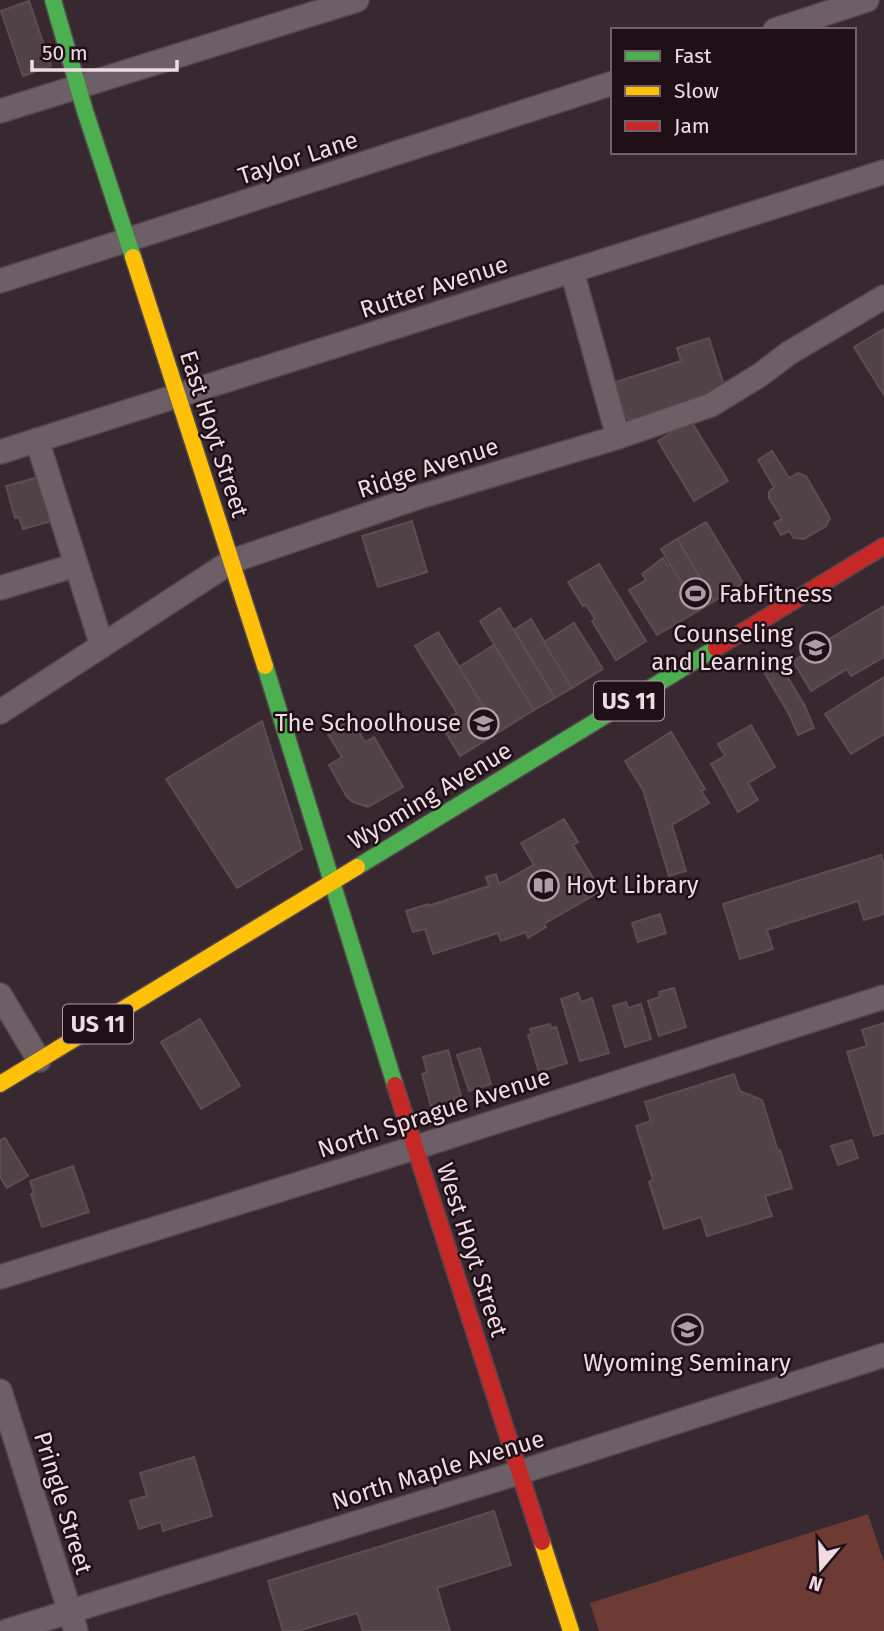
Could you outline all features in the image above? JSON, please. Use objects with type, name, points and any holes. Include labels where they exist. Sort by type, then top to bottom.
[{"type":"street","name":"East Hoyt Street","points":[[53,0],[85,111],[232,561],[332,882]]},
{"type":"street","points":[[0,111],[357,0]]},
{"type":"street","points":[[781,28],[867,0]]},
{"type":"street","name":"Taylor Lane","points":[[0,281],[611,84]]},
{"type":"street","name":"Rutter Avenue","points":[[0,452],[884,172]]},
{"type":"street","points":[[572,271],[618,437]]},
{"type":"street","name":"Ridge Avenue","points":[[0,712],[232,561],[419,497],[618,437],[712,405],[789,353],[884,297]]},
{"type":"street","points":[[37,440],[102,646]]},
{"type":"street","name":"Wyoming Avenue","points":[[0,1084],[884,546]]},
{"type":"street","points":[[0,588],[76,565]]},
{"type":"street","name":"West Hoyt Street","points":[[332,882],[414,1148],[522,1472],[571,1631]]},
{"type":"street","points":[[0,995],[39,1060]]},
{"type":"street","name":"North Sprague Avenue","points":[[0,1277],[884,997]]},
{"type":"street","name":"North Maple Avenue","points":[[7,1631],[73,1622],[884,1355]]},
{"type":"street","name":"Pringle Street","points":[[0,1391],[73,1622]]},
{"type":"shaded area","points":[[868,1514],[884,1562],[884,1631],[599,1631],[590,1603]]},
{"type":"building","points":[[29,1],[51,66],[23,76],[1,11]]},
{"type":"building","points":[[884,329],[884,395],[854,347]]},
{"type":"building","points":[[709,338],[725,389],[632,422],[623,413],[613,383],[681,361],[677,348]]},
{"type":"building","points":[[691,421],[728,481],[694,501],[658,441]]},
{"type":"building","points":[[772,451],[789,478],[798,473],[806,476],[830,518],[826,526],[804,539],[794,538],[789,531],[781,535],[774,523],[782,519],[769,498],[769,492],[774,487],[758,460]]},
{"type":"building","points":[[39,477],[52,521],[23,529],[19,517],[15,518],[6,486]]},
{"type":"building","points":[[412,521],[427,572],[378,587],[362,536]]},
{"type":"building","points":[[706,522],[743,583],[714,601],[677,539]]},
{"type":"building","points":[[677,539],[714,601],[698,611],[661,549]]},
{"type":"building","points":[[663,558],[668,566],[671,565],[698,611],[657,635],[629,590],[646,580],[642,574]]},
{"type":"building","points":[[599,564],[646,641],[616,660],[592,621],[595,619],[568,582]]},
{"type":"building","points":[[884,606],[884,657],[851,676],[847,669],[811,691],[793,661]]},
{"type":"building","points":[[500,608],[555,698],[534,710],[480,621]]},
{"type":"building","points":[[531,619],[572,688],[555,698],[514,630]]},
{"type":"building","points":[[574,623],[603,669],[572,688],[544,642]]},
{"type":"building","points":[[438,632],[499,732],[460,756],[440,723],[457,713],[415,646]]},
{"type":"building","points":[[494,645],[534,710],[499,732],[459,667]]},
{"type":"building","points":[[779,663],[805,706],[814,728],[798,735],[764,672]]},
{"type":"building","points":[[884,677],[884,734],[851,754],[825,714]]},
{"type":"building","points":[[351,719],[365,742],[374,737],[403,787],[368,807],[347,797],[329,765],[342,757],[328,734]]},
{"type":"building","points":[[262,721],[302,849],[237,888],[166,779]]},
{"type":"building","points":[[751,725],[775,767],[748,783],[758,800],[738,812],[711,764],[725,756],[718,744]]},
{"type":"building","points":[[671,732],[705,789],[701,791],[709,803],[672,825],[686,871],[669,876],[643,790],[625,761]]},
{"type":"building","name":"Hoyt Library","points":[[564,819],[578,842],[573,845],[601,891],[544,924],[546,927],[528,938],[526,932],[501,941],[498,933],[433,954],[425,929],[413,932],[406,911],[489,886],[486,877],[496,874],[499,884],[534,865],[521,843]]},
{"type":"building","points":[[881,855],[884,866],[884,914],[864,920],[858,901],[767,930],[773,949],[740,959],[723,904]]},
{"type":"building","points":[[660,914],[666,933],[638,942],[632,923]]},
{"type":"building","points":[[674,988],[686,1027],[659,1036],[648,1001],[660,997],[659,992]]},
{"type":"building","points":[[578,993],[581,1002],[592,998],[609,1053],[580,1061],[561,999]]},
{"type":"building","points":[[626,1002],[628,1008],[641,1004],[651,1039],[625,1047],[613,1006]]},
{"type":"building","points":[[200,1019],[240,1086],[201,1109],[161,1042]]},
{"type":"building","points":[[884,1023],[884,1133],[874,1136],[847,1052],[867,1046],[862,1030]]},
{"type":"building","points":[[550,1024],[551,1028],[556,1027],[567,1063],[539,1072],[528,1035],[532,1034],[530,1029]]},
{"type":"building","points":[[480,1048],[491,1084],[469,1091],[457,1055]]},
{"type":"building","points":[[448,1050],[461,1096],[454,1098],[455,1104],[432,1110],[422,1074],[427,1072],[423,1057]]},
{"type":"building","points":[[734,1074],[740,1091],[762,1100],[792,1188],[765,1196],[772,1216],[707,1236],[701,1217],[664,1229],[649,1182],[653,1180],[636,1126],[651,1121],[645,1102]]},
{"type":"building","points":[[5,1138],[28,1176],[7,1188],[0,1177],[0,1140]]},
{"type":"building","points":[[852,1140],[858,1158],[838,1165],[831,1146]]},
{"type":"building","points":[[73,1166],[89,1212],[42,1227],[31,1194],[34,1193],[30,1181]]},
{"type":"building","points":[[194,1457],[212,1516],[163,1531],[161,1522],[139,1529],[130,1501],[147,1496],[140,1473]]},
{"type":"building","points":[[494,1511],[511,1565],[437,1588],[450,1631],[363,1631],[357,1613],[298,1631],[283,1631],[268,1581]]},
{"type":"traffic: fast","points":[[53,0],[85,111],[133,257]]},
{"type":"traffic: fast","points":[[357,867],[716,648]]},
{"type":"traffic: fast","points":[[265,666],[395,1085]]},
{"type":"traffic: slow","points":[[133,257],[265,666]]},
{"type":"traffic: slow","points":[[0,1084],[357,867]]},
{"type":"traffic: slow","points":[[542,1542],[571,1631]]},
{"type":"traffic: jam","points":[[716,648],[884,546]]},
{"type":"traffic: jam","points":[[395,1085],[542,1542]]},
{"type":"place","name":"FabFitness","points":[[696,594]]},
{"type":"place","name":"Counseling and Learning","points":[[816,648]]},
{"type":"place","name":"The Schoolhouse","points":[[484,723]]},
{"type":"place","name":"Hoyt Library","points":[[543,885]]},
{"type":"place","name":"Wyoming Seminary","points":[[687,1329]]}]
